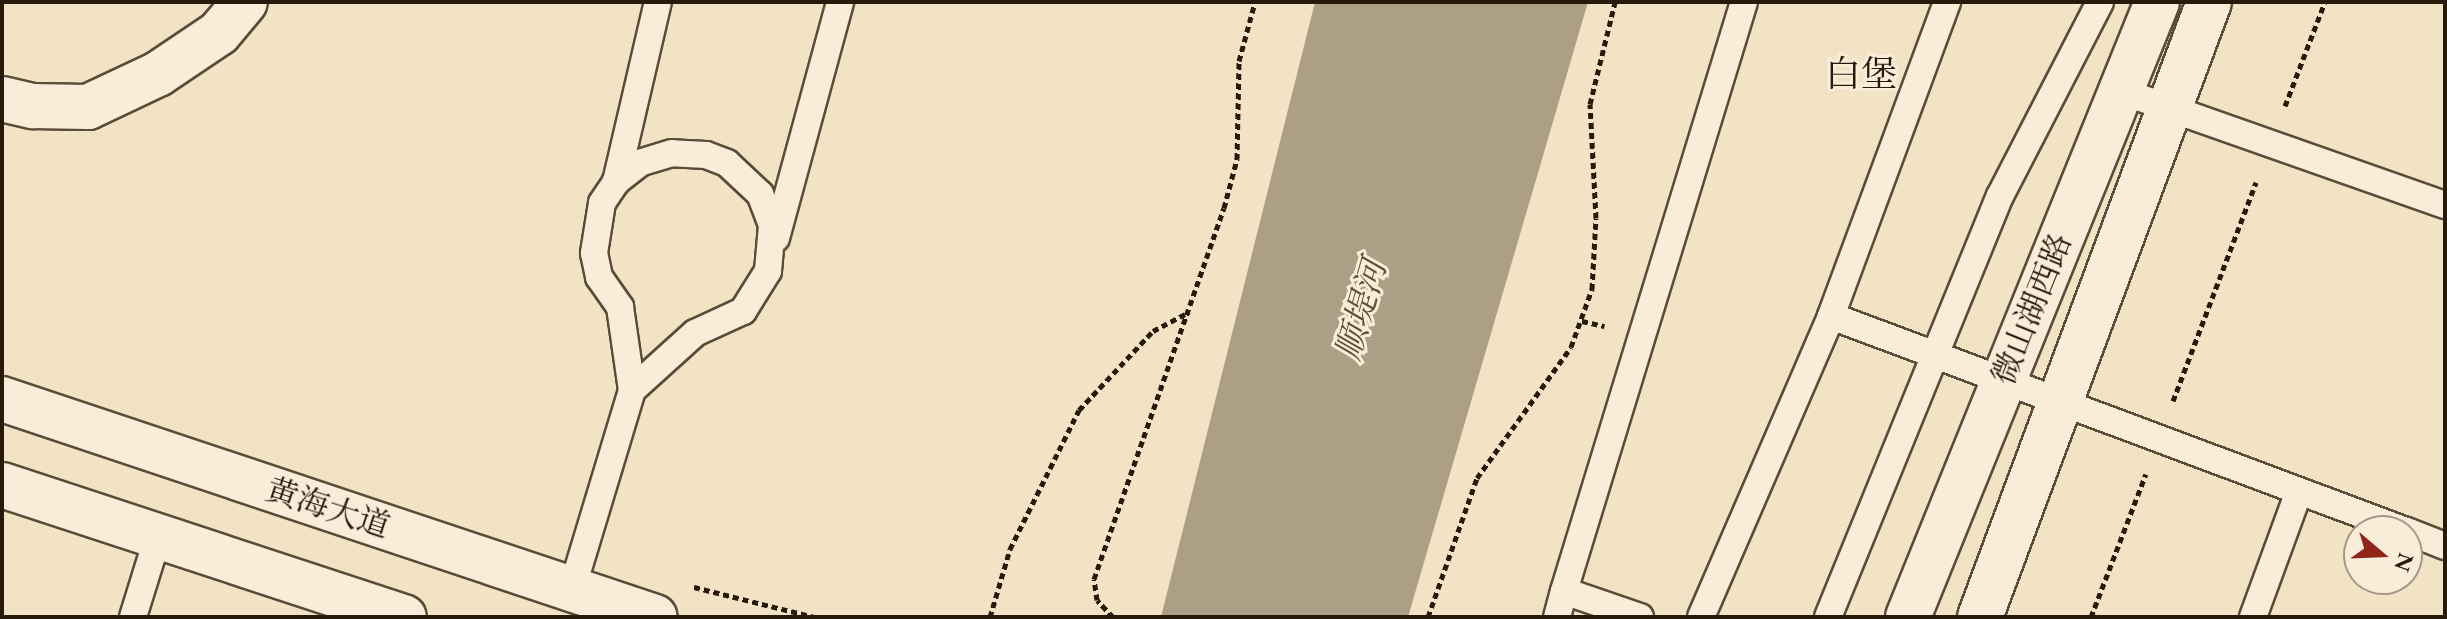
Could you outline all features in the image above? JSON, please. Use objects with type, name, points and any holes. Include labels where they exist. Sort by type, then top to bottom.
[{"type":"street","points":[[2,99],[33,106],[88,107],[158,74],[219,33],[245,2]]},
{"type":"street","name":"微山湖西路","points":[[1908,617],[2157,2]]},
{"type":"street","name":"微山湖西路","points":[[1980,617],[2209,2]]},
{"type":"street","name":"黄海大道","points":[[2,399],[655,617]]},
{"type":"street","points":[[2,485],[404,617]]},
{"type":"lane","points":[[616,182],[658,2]]},
{"type":"lane","points":[[632,390],[695,333],[720,326],[743,311],[758,293],[774,248],[840,2]]},
{"type":"lane","points":[[1557,617],[1744,2]]},
{"type":"lane","points":[[1701,617],[1831,316],[1947,2]]},
{"type":"lane","points":[[1828,617],[2000,196],[2100,2]]},
{"type":"lane","points":[[2121,91],[2445,205]]},
{"type":"lane","points":[[572,589],[632,390],[620,307],[599,277],[594,253],[602,203],[616,182],[640,163],[672,153],[706,155],[727,163],[760,194],[772,225],[774,248]]},
{"type":"lane","points":[[1831,316],[2363,515]]},
{"type":"lane","points":[[2253,617],[2299,491]]},
{"type":"lane","points":[[133,617],[158,536]]},
{"type":"lane","points":[[2423,538],[2445,546]]},
{"type":"lane","points":[[1564,591],[1640,617]]},
{"type":"path","points":[[1113,617],[1097,600],[1094,579],[1190,312],[1237,159],[1239,61],[1255,2]]},
{"type":"path","points":[[1428,617],[1477,478],[1571,347],[1592,289],[1596,218],[1590,104],[1615,2]]},
{"type":"path","points":[[2091,617],[2325,2]]},
{"type":"path","points":[[990,617],[1010,549],[1079,410],[1153,331],[1190,312]]},
{"type":"water","name":"顺堤河","points":[[1315,2],[1588,2],[1408,617],[1161,617]]},
{"type":"district","name":"白堡","points":[[1861,74]]}]
